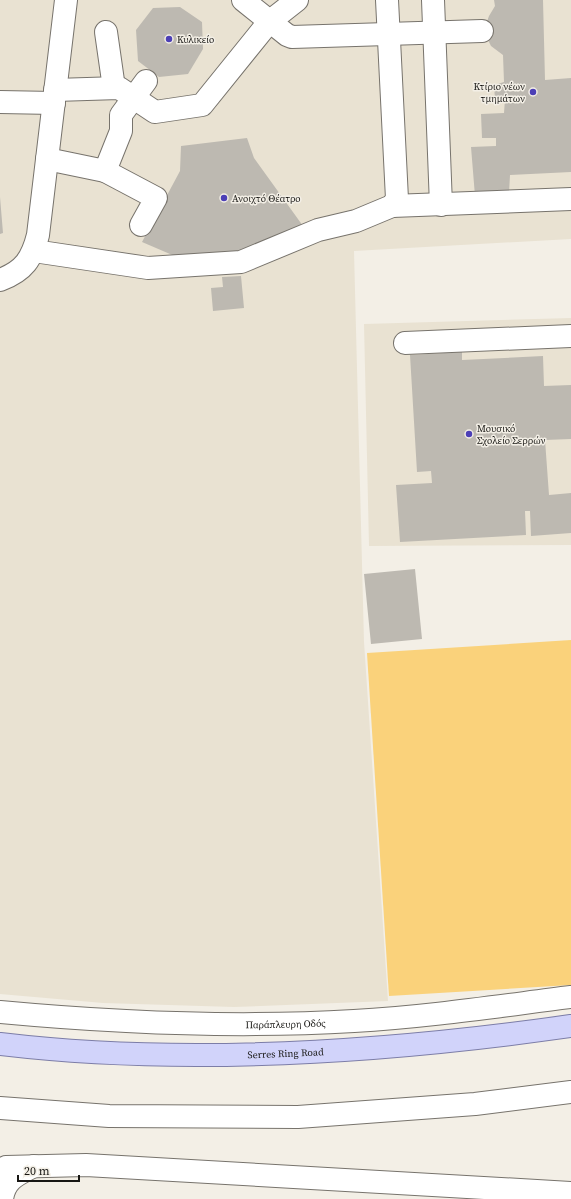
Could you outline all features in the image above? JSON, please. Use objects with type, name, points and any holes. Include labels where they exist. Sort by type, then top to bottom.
[{"type":"main road","name":"Serres Ring Road","points":[[0,1044],[92,1052],[158,1054],[283,1052],[396,1045],[571,1026]]},
{"type":"street","points":[[0,280],[17,272],[28,262],[34,251],[38,235],[66,0]]},
{"type":"street","points":[[243,0],[269,22],[292,37],[482,31]]},
{"type":"street","points":[[141,89],[155,112],[202,105],[269,22],[297,0]]},
{"type":"street","points":[[387,0],[397,199],[392,206]]},
{"type":"street","points":[[433,0],[441,205]]},
{"type":"street","points":[[106,32],[114,88]]},
{"type":"street","points":[[0,102],[114,88],[141,89]]},
{"type":"street","points":[[105,171],[121,131],[121,115],[141,89]]},
{"type":"street","points":[[47,159],[105,171],[156,198],[141,225]]},
{"type":"street","points":[[34,251],[148,268],[241,262],[318,230],[356,221],[392,206],[571,199]]},
{"type":"street","points":[[405,343],[571,336]]},
{"type":"street","name":"Παράπλευρη Οδός","points":[[0,1012],[87,1021],[174,1024],[354,1021],[571,997]]},
{"type":"street","points":[[0,1108],[109,1116],[298,1117],[475,1104],[571,1092]]},
{"type":"street","points":[[2,1167],[86,1165],[571,1193]]},
{"type":"street","points":[[2,1199],[3,1189],[13,1177],[34,1166]]},
{"type":"shaded area","points":[[0,0],[571,0],[571,239],[354,251],[364,642],[388,1001],[234,1007],[103,1003],[0,994]]},
{"type":"shaded area","name":"Μουσικό Σχολείο Σερρών","points":[[571,318],[571,545],[369,546],[364,324]]},
{"type":"shaded area","points":[[571,640],[571,985],[389,996],[367,653]]},
{"type":"building","name":"Κτίριο νέων τμημάτων","points":[[494,0],[543,0],[545,80],[571,78],[571,172],[510,175],[509,193],[475,196],[471,147],[496,146],[496,138],[482,138],[481,114],[504,113],[505,99],[495,99],[494,85],[504,82],[503,55],[491,46],[487,38],[485,27],[495,6]]},
{"type":"building","name":"Κυλικείο","points":[[180,7],[202,22],[203,49],[188,74],[159,77],[138,61],[136,30],[153,8]]},
{"type":"building","name":"Ανοιχτό Θέατρο","points":[[247,138],[254,158],[303,226],[211,262],[184,260],[142,242],[180,171],[181,146]]},
{"type":"building","points":[[0,197],[3,233],[0,234]]},
{"type":"building","points":[[241,276],[244,308],[213,311],[211,288],[223,287],[222,277]]},
{"type":"building","points":[[462,352],[462,360],[543,356],[544,386],[571,385],[571,439],[545,440],[549,495],[571,493],[571,533],[531,536],[530,511],[525,511],[526,535],[400,542],[396,485],[432,483],[431,471],[417,472],[410,355]]},
{"type":"building","points":[[415,569],[422,639],[371,644],[364,574]]},
{"type":"place","name":"Κυλικείο","points":[[169,39]]},
{"type":"place","name":"Κτίριο νέων τμημάτων","points":[[533,92]]},
{"type":"place","name":"Ανοιχτό Θέατρο","points":[[224,198]]},
{"type":"place","name":"Μουσικό Σχολείο Σερρών","points":[[469,434]]}]
